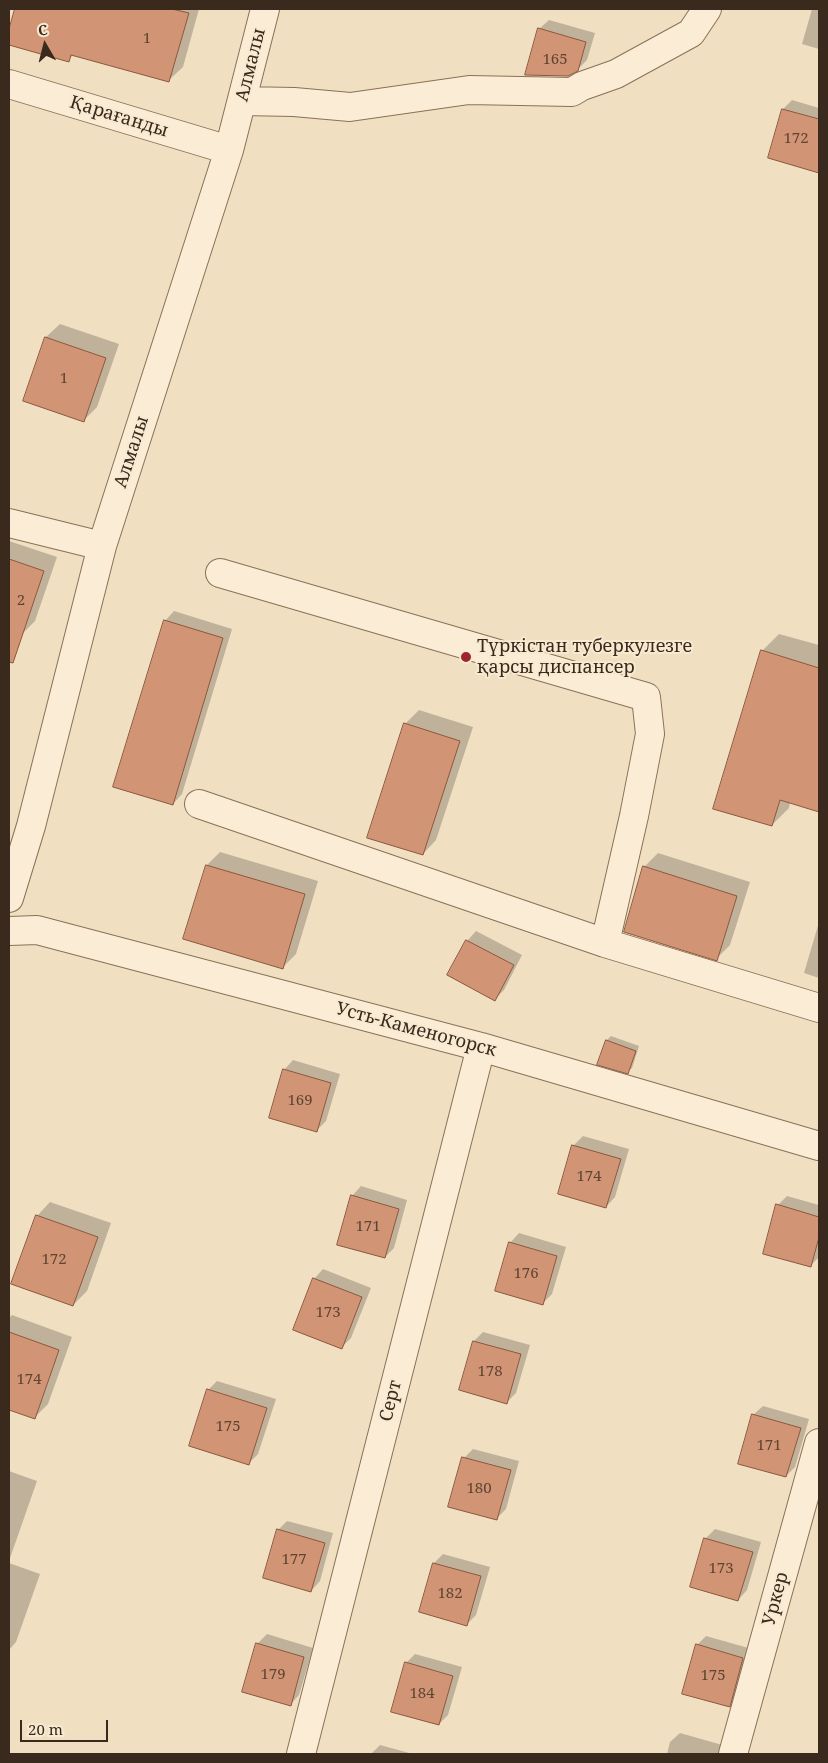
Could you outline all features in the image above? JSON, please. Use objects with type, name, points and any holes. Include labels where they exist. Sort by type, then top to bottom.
[{"type":"street","name":"Алмалы","points":[[9,898],[31,826],[102,546],[229,150],[265,9]]},
{"type":"street","points":[[242,101],[294,102],[350,107],[469,90],[572,92],[616,74],[691,33],[707,9]]},
{"type":"street","name":"Қарағанды","points":[[9,84],[229,150]]},
{"type":"street","points":[[9,523],[102,546]]},
{"type":"street","points":[[220,573],[646,697],[650,734],[634,816],[605,943]]},
{"type":"street","points":[[199,804],[605,943],[819,1008]]},
{"type":"street","name":"Усть-Каменогорск","points":[[9,932],[37,930],[481,1047],[819,1146]]},
{"type":"street","name":"Серт","points":[[301,1754],[481,1047]]},
{"type":"street","name":"Уркер","points":[[733,1754],[819,1443]]},
{"type":"building","points":[[15,9],[172,9],[189,13],[169,82],[71,55],[69,62],[9,45],[9,29]]},
{"type":"building","points":[[538,28],[586,42],[578,71],[568,76],[525,75]]},
{"type":"building","points":[[782,109],[819,119],[819,173],[768,158]]},
{"type":"building","points":[[45,337],[106,358],[84,422],[23,401]]},
{"type":"building","points":[[9,559],[44,571],[13,663],[9,662]]},
{"type":"building","points":[[164,620],[223,638],[173,805],[113,787]]},
{"type":"building","points":[[761,650],[819,668],[819,812],[780,800],[772,826],[713,809]]},
{"type":"building","points":[[404,723],[460,741],[423,855],[367,838]]},
{"type":"building","points":[[206,865],[305,894],[283,969],[183,939]]},
{"type":"building","points":[[643,866],[737,896],[717,961],[624,932]]},
{"type":"building","points":[[466,940],[514,965],[495,1001],[447,975]]},
{"type":"building","points":[[606,1040],[636,1051],[628,1074],[597,1065]]},
{"type":"building","points":[[283,1069],[331,1083],[317,1132],[269,1118]]},
{"type":"building","points":[[572,1145],[621,1159],[606,1208],[558,1194]]},
{"type":"building","points":[[351,1195],[399,1209],[385,1258],[337,1245]]},
{"type":"building","points":[[776,1204],[819,1217],[819,1237],[811,1267],[763,1254]]},
{"type":"building","points":[[36,1215],[98,1237],[73,1306],[11,1284]]},
{"type":"building","points":[[509,1242],[557,1256],[543,1305],[495,1291]]},
{"type":"building","points":[[313,1278],[362,1297],[342,1349],[293,1330]]},
{"type":"building","points":[[9,1332],[59,1350],[35,1419],[9,1410]]},
{"type":"building","points":[[473,1341],[521,1354],[507,1404],[459,1390]]},
{"type":"building","points":[[207,1389],[267,1408],[249,1465],[189,1446]]},
{"type":"building","points":[[752,1414],[801,1428],[786,1477],[738,1464]]},
{"type":"building","points":[[462,1457],[511,1470],[497,1520],[448,1507]]},
{"type":"building","points":[[277,1529],[325,1543],[311,1592],[263,1578]]},
{"type":"building","points":[[704,1538],[753,1552],[738,1601],[690,1587]]},
{"type":"building","points":[[433,1563],[481,1576],[467,1626],[419,1612]]},
{"type":"building","points":[[256,1643],[304,1657],[291,1706],[242,1692]]},
{"type":"building","points":[[696,1644],[743,1658],[730,1707],[682,1694]]},
{"type":"building","points":[[405,1662],[453,1676],[439,1725],[391,1712]]},
{"type":"place","name":"Түркістан туберкулезге қарсы диспансер","points":[[466,657]]}]
